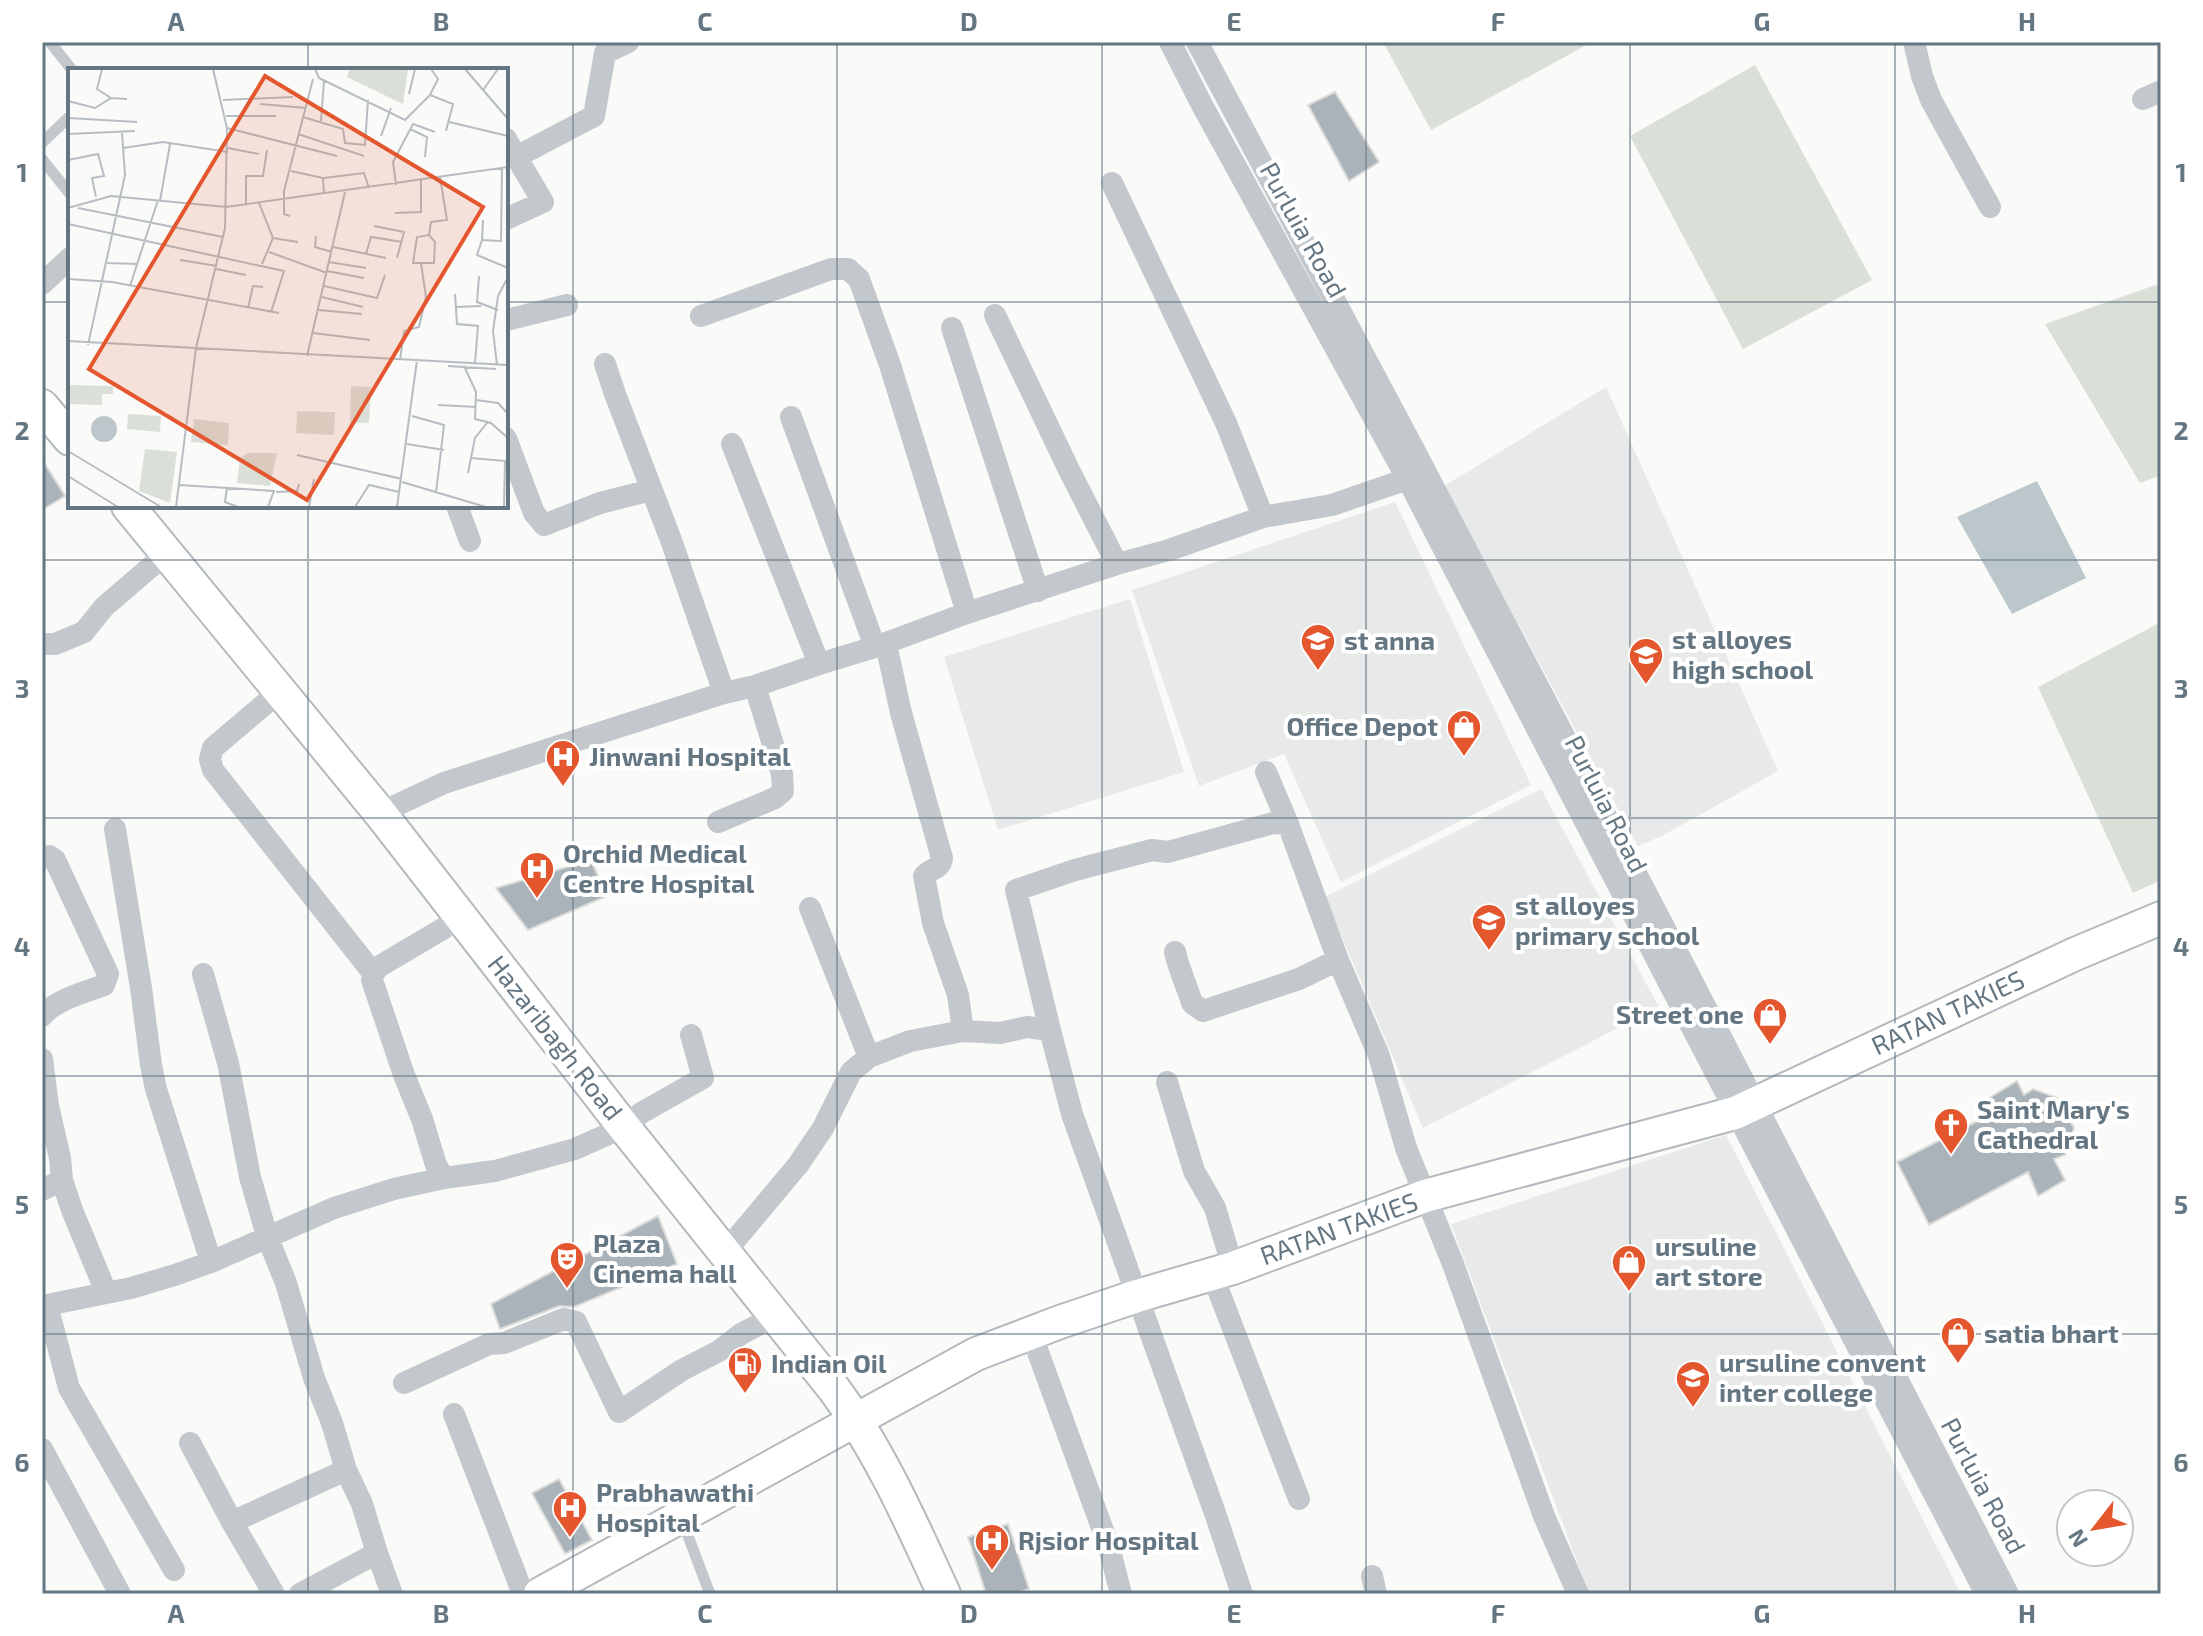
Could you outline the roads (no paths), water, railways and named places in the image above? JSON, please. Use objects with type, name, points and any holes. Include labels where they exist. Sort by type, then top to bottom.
[{"type":"street","points":[[508,218],[543,202],[511,148],[594,116],[605,53],[628,42]]},
{"type":"street","name":"Purluia Road","points":[[1170,42],[1202,105],[1417,476]]},
{"type":"street","name":"Purluia Road","points":[[1197,42],[1417,476],[1745,1108],[2008,1594]]},
{"type":"street","points":[[1914,42],[1931,100],[1990,207]]},
{"type":"street","points":[[1112,183],[1226,423],[1263,517]]},
{"type":"street","points":[[42,284],[68,260]]},
{"type":"street","points":[[701,316],[831,269],[848,269],[859,279],[890,365],[967,613]]},
{"type":"street","points":[[508,320],[567,305]]},
{"type":"street","points":[[995,315],[1117,564]]},
{"type":"street","points":[[952,328],[1038,591]]},
{"type":"street","points":[[605,364],[724,693]]},
{"type":"street","points":[[791,417],[881,646],[942,858],[938,867],[924,876],[933,923],[958,995],[963,1031]]},
{"type":"street","points":[[508,443],[534,513],[544,525],[600,503],[651,490]]},
{"type":"street","points":[[732,444],[819,664]]},
{"type":"street","points":[[380,813],[444,783],[881,646],[967,613],[1117,564],[1169,550],[1263,517],[1332,505],[1417,476]]},
{"type":"street","name":"Hazaribagh Road","points":[[130,508],[380,813],[856,1419],[944,1594]]},
{"type":"street","points":[[458,508],[470,541]]},
{"type":"street","points":[[42,644],[55,644],[84,632],[104,607],[168,552]]},
{"type":"street","points":[[718,822],[775,798],[783,791],[782,774],[755,686]]},
{"type":"street","points":[[279,692],[213,748],[210,759],[213,770],[373,973]]},
{"type":"street","points":[[1266,772],[1338,960],[1379,1056],[1406,1148],[1453,1264],[1544,1516],[1578,1594]]},
{"type":"street","points":[[1242,1594],[1072,1114],[1016,890],[1075,870],[1152,850],[1168,852],[1273,823],[1288,824]]},
{"type":"street","points":[[115,829],[153,1077],[211,1262]]},
{"type":"street","points":[[42,858],[49,856],[55,860],[108,974],[104,985],[59,1003],[42,1016]]},
{"type":"street","points":[[810,908],[869,1057]]},
{"type":"street","points":[[444,1178],[436,1165],[372,980],[373,973],[380,966],[461,918]]},
{"type":"street","name":"RATAN TAKIES","points":[[538,1593],[976,1354],[1137,1296],[1222,1271],[1425,1196],[1745,1108],[2075,954],[2161,918]]},
{"type":"street","points":[[1175,952],[1192,1003],[1203,1011],[1299,979],[1338,960]]},
{"type":"street","points":[[203,974],[228,1063],[250,1177],[267,1236],[286,1283],[346,1470],[362,1504],[392,1594]]},
{"type":"street","points":[[725,1252],[798,1165],[823,1128],[851,1072],[869,1057],[910,1041],[963,1031],[1000,1033],[1027,1027],[1050,1030]]},
{"type":"street","points":[[174,1570],[69,1388],[45,1306],[131,1288],[211,1262],[334,1208],[394,1189],[495,1171],[575,1149],[624,1127],[641,1113],[703,1078],[691,1035]]},
{"type":"street","points":[[42,1059],[62,1180],[106,1292]]},
{"type":"street","points":[[1167,1082],[1194,1171],[1215,1208],[1222,1271],[1299,1499]]},
{"type":"street","name":"Purluia Road","points":[[1745,1108],[1986,1594]]},
{"type":"street","points":[[42,1190],[62,1180]]},
{"type":"street","points":[[404,1383],[489,1344],[504,1343],[564,1319],[576,1322],[619,1412],[682,1370],[775,1316]]},
{"type":"street","points":[[1031,1333],[1109,1547],[1121,1594]]},
{"type":"street","points":[[454,1414],[538,1593]]},
{"type":"street","points":[[190,1443],[274,1594]]},
{"type":"street","points":[[42,1449],[120,1594]]},
{"type":"street","points":[[232,1522],[346,1470]]},
{"type":"street","points":[[300,1594],[377,1553]]},
{"type":"lane","points":[[50,42],[70,68]]},
{"type":"lane","points":[[42,143],[68,118]]},
{"type":"lane","points":[[42,159],[68,192]]},
{"type":"lane","points":[[681,1516],[710,1594]]},
{"type":"place","name":"st anna","points":[[1318,672]]},
{"type":"place","name":"st alloyes high school","points":[[1646,686]]},
{"type":"place","name":"Office Depot","points":[[1464,758]]},
{"type":"place","name":"Jinwani Hospital","points":[[563,788]]},
{"type":"place","name":"Orchid Medical Centre Hospital","points":[[537,900]]},
{"type":"place","name":"st alloyes primary school","points":[[1489,952]]},
{"type":"place","name":"Street one","points":[[1770,1046]]},
{"type":"place","name":"Saint Mary's Cathedral","points":[[1951,1156]]},
{"type":"place","name":"Plaza Cinema hall","points":[[567,1290]]},
{"type":"place","name":"ursuline art store","points":[[1629,1293]]},
{"type":"place","name":"satia bhart","points":[[1958,1365]]},
{"type":"place","name":"Indian Oil","points":[[745,1395]]},
{"type":"place","name":"ursuline convent inter college","points":[[1693,1409]]},
{"type":"place","name":"Prabhawathi Hospital","points":[[570,1539]]},
{"type":"place","name":"Rjsior Hospital","points":[[992,1572]]}]
